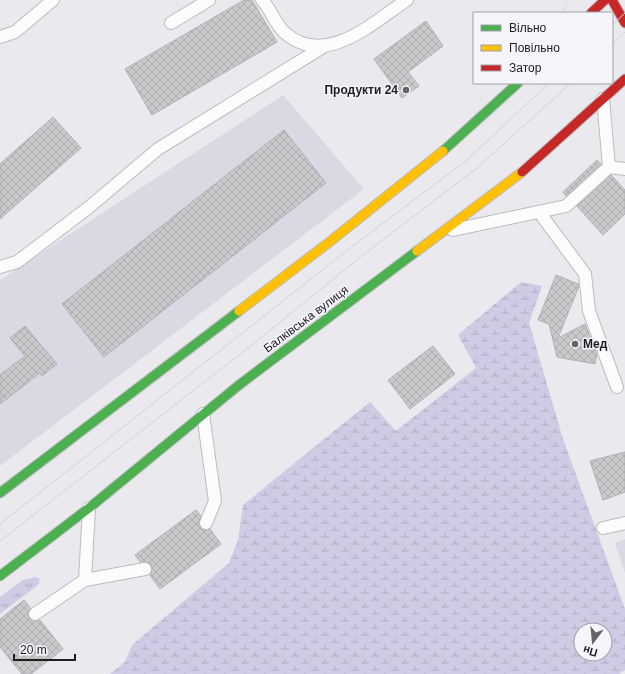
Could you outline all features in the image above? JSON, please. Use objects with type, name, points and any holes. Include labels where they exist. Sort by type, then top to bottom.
[{"type":"main road","points":[[592,12],[605,0]]},
{"type":"main road","points":[[612,0],[625,23]]},
{"type":"main road","name":"Балківська вулиця","points":[[0,576],[89,508],[203,414],[515,178],[625,79]]},
{"type":"main road","points":[[0,493],[332,240],[454,142],[517,84]]},
{"type":"lane","points":[[0,37],[15,32],[53,0]]},
{"type":"lane","points":[[171,23],[209,0]]},
{"type":"lane","points":[[262,0],[284,32],[303,43],[323,47]]},
{"type":"lane","points":[[0,267],[17,262],[88,208],[158,149],[323,47],[344,42],[407,0]]},
{"type":"lane","points":[[603,99],[610,167]]},
{"type":"lane","points":[[442,232],[566,206],[610,167],[625,169]]},
{"type":"lane","points":[[539,212],[585,274],[589,311],[617,387]]},
{"type":"lane","points":[[203,414],[215,501],[206,523]]},
{"type":"lane","points":[[85,580],[89,508]]},
{"type":"lane","points":[[603,528],[625,523]]},
{"type":"lane","points":[[35,614],[85,580],[145,569]]},
{"type":"path","points":[[562,12],[567,0]]},
{"type":"shaded area","points":[[283,95],[364,189],[0,466],[0,280]]},
{"type":"shaded area","points":[[625,539],[625,573],[615,543]]},
{"type":"green space","points":[[521,282],[542,286],[529,323],[563,439],[625,609],[625,670],[619,674],[110,674],[125,662],[132,645],[229,563],[238,540],[243,505],[370,402],[396,431],[476,368],[458,335]]},
{"type":"green space","points":[[35,577],[40,579],[38,585],[0,614],[0,597],[23,580]]},
{"type":"building","points":[[244,0],[252,0],[277,42],[152,115],[125,69]]},
{"type":"building","points":[[426,21],[443,46],[408,72],[419,86],[402,98],[374,59]]},
{"type":"building","points":[[53,117],[81,148],[0,219],[0,164]]},
{"type":"building","points":[[284,130],[326,183],[104,357],[62,304]]},
{"type":"building","points":[[597,160],[601,164],[566,196],[563,192]]},
{"type":"building","points":[[611,175],[625,190],[625,214],[603,235],[577,206]]},
{"type":"building","points":[[556,275],[578,284],[579,286],[558,338],[585,324],[597,355],[595,364],[557,357],[549,324],[538,320]]},
{"type":"building","points":[[25,326],[57,364],[42,376],[40,373],[0,404],[0,375],[25,356],[10,338]]},
{"type":"building","points":[[433,346],[455,374],[410,409],[388,380]]},
{"type":"building","points":[[625,452],[625,492],[603,500],[590,461]]},
{"type":"building","points":[[196,510],[201,516],[199,524],[200,527],[204,530],[210,529],[221,544],[160,589],[150,575],[152,571],[151,564],[147,562],[140,562],[135,555]]},
{"type":"building","points":[[24,600],[30,608],[28,614],[29,619],[35,621],[40,620],[63,649],[31,674],[22,674],[0,647],[0,619]]},
{"type":"tram line","points":[[613,24],[625,13]]},
{"type":"tram line","points":[[613,44],[625,32]]},
{"type":"tram line","points":[[0,524],[354,245],[467,160],[548,84]]},
{"type":"tram line","points":[[0,541],[248,348],[363,255],[477,168],[570,84]]},
{"type":"traffic: fast","points":[[443,151],[517,84]]},
{"type":"traffic: fast","points":[[0,576],[89,508],[239,385],[417,251]]},
{"type":"traffic: fast","points":[[0,493],[239,311]]},
{"type":"traffic: slow","points":[[239,311],[332,240],[443,151]]},
{"type":"traffic: slow","points":[[417,251],[522,172]]},
{"type":"traffic: jam","points":[[592,12],[605,0]]},
{"type":"traffic: jam","points":[[612,0],[625,23]]},
{"type":"traffic: jam","points":[[522,172],[625,79]]},
{"type":"place","name":"Продукти 24","points":[[406,90]]},
{"type":"place","name":"Мед","points":[[575,344]]}]
